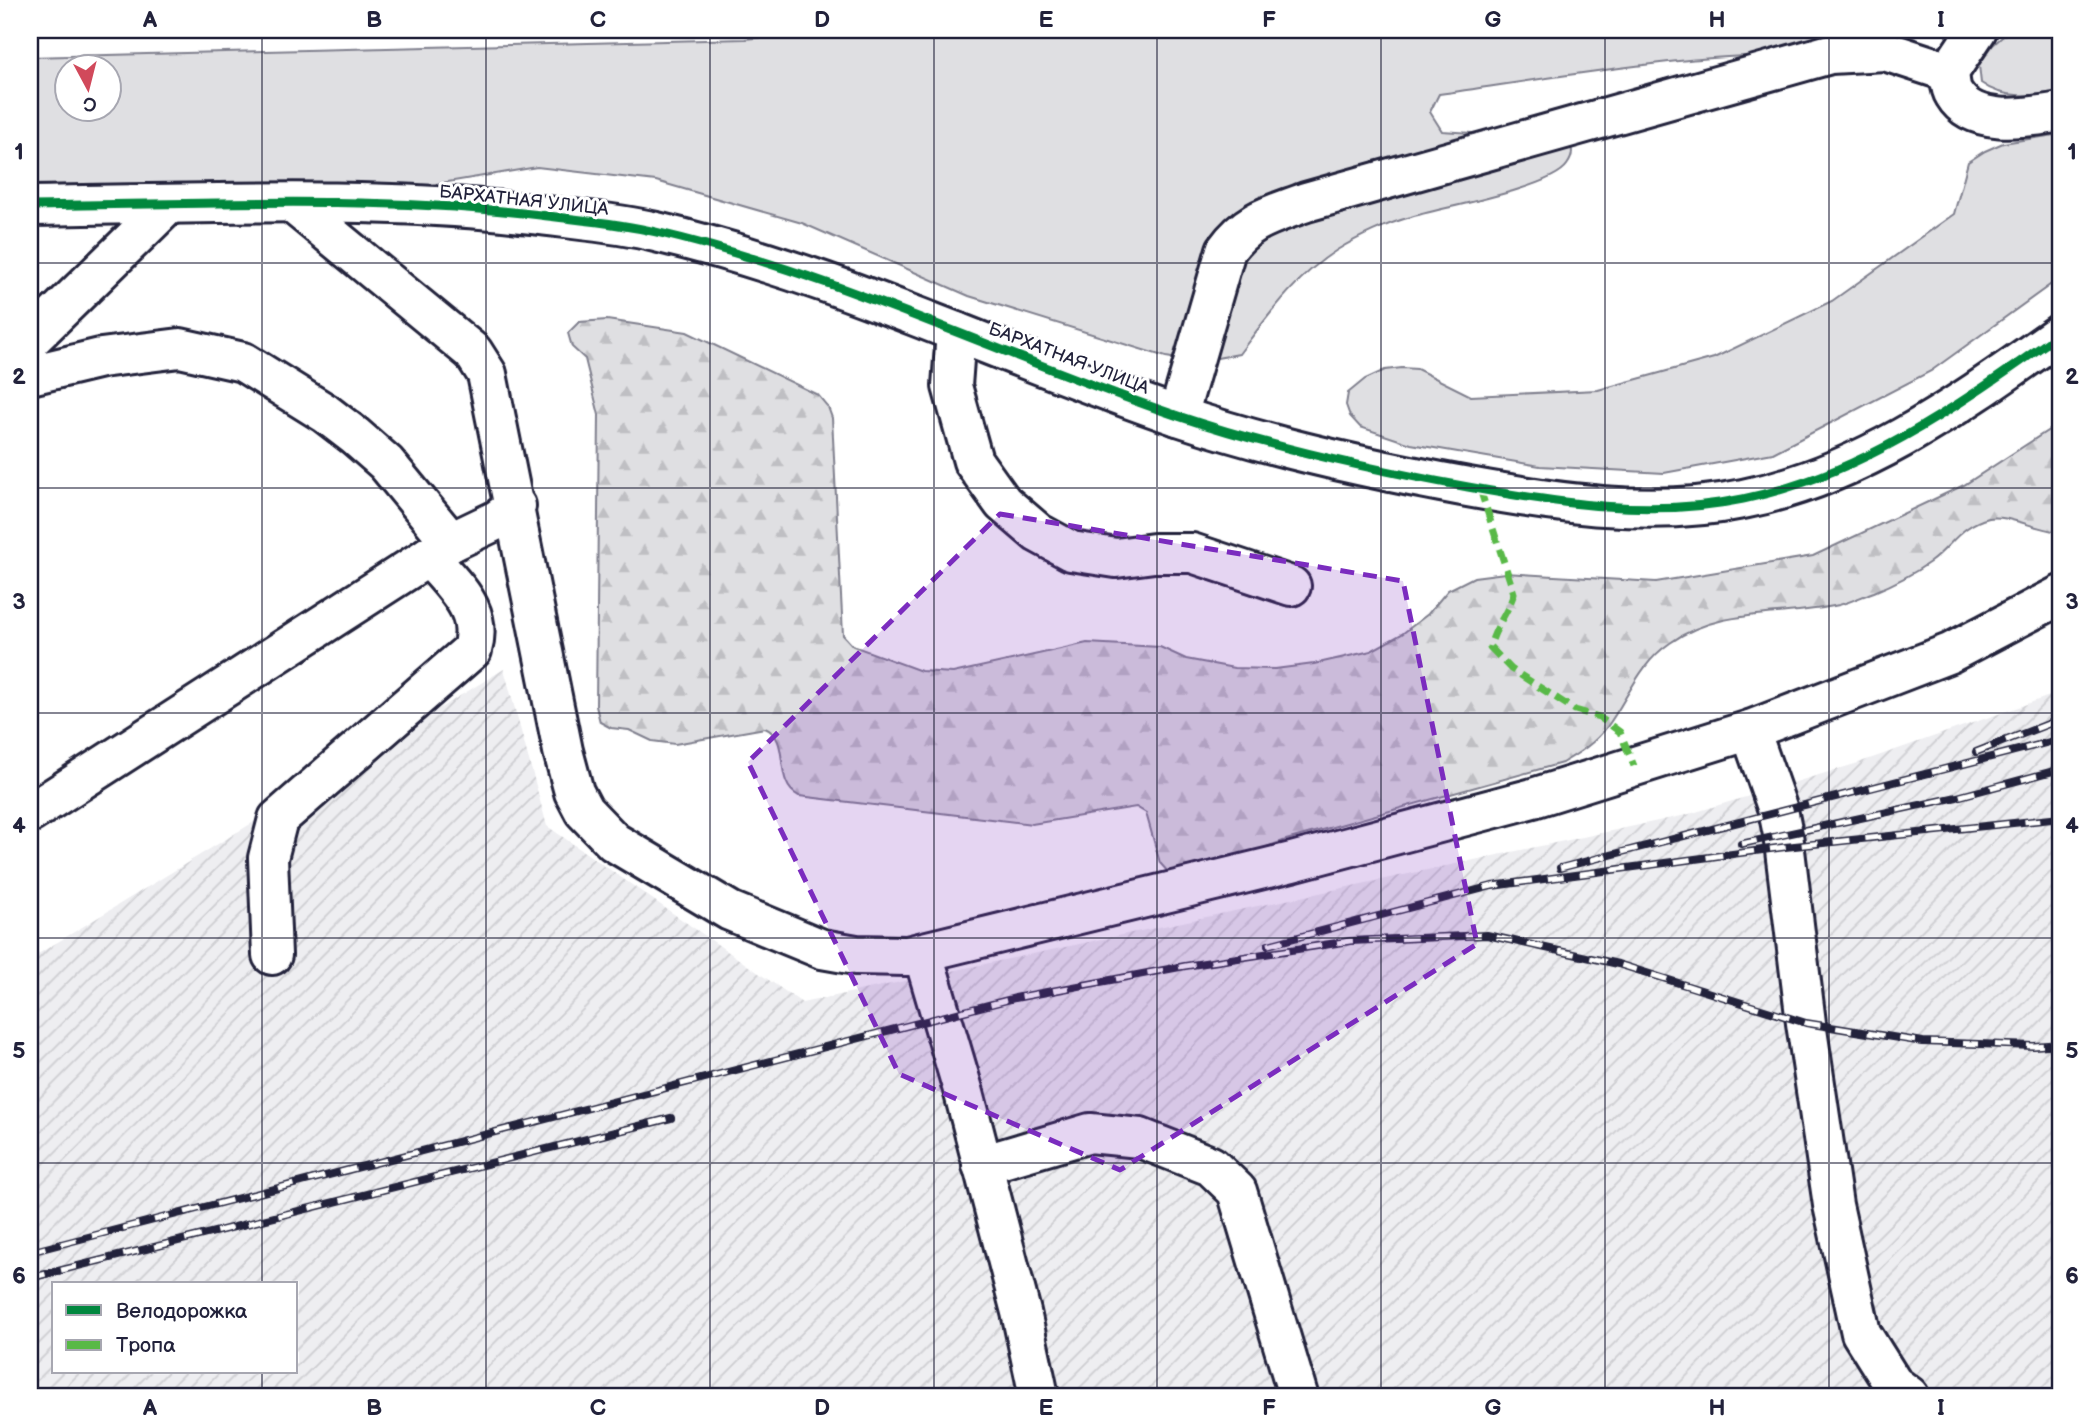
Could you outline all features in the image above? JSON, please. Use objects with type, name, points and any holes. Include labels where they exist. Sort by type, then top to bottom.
[{"type":"street","points":[[1977,30],[1954,60],[1949,72],[1953,93],[1969,110],[2019,118],[2061,112]]},
{"type":"street","points":[[1178,415],[1226,250],[1240,230],[1261,220],[1306,202],[1830,54],[1885,51],[1949,72]]},
{"type":"street","points":[[292,203],[473,352],[487,374],[564,751],[574,792],[584,811],[614,842],[730,911],[822,949],[856,955],[923,954],[1292,862],[1520,801],[1749,730],[1950,653],[2061,595]]},
{"type":"street","name":"БАРХАТНАЯ УЛИЦА","points":[[30,206],[292,203],[471,207],[654,232],[809,275],[1178,415],[1322,459],[1480,489],[1588,505],[1705,505],[1786,488],[1831,472],[1916,433],[2061,333]]},
{"type":"street","points":[[30,340],[169,204]]},
{"type":"street","points":[[956,332],[952,386],[972,461],[1003,503],[1038,533],[1071,551],[1116,558],[1154,553],[1192,553],[1291,586]]},
{"type":"street","points":[[30,375],[101,358],[180,348],[243,362],[324,412],[386,463],[440,549],[472,611],[477,631],[471,650],[278,819],[268,858],[272,955]]},
{"type":"street","points":[[30,813],[440,549],[497,520],[516,506]]},
{"type":"street","points":[[1749,730],[1778,810],[1783,834],[1806,1023],[1833,1205],[1861,1333],[1893,1384],[1909,1396]]},
{"type":"street","points":[[923,954],[1021,1312],[1039,1396]]},
{"type":"street","points":[[982,1165],[1090,1133],[1139,1138],[1211,1166],[1237,1191],[1298,1395]]},
{"type":"highlighted area","points":[[1000,514],[1403,581],[1477,944],[1120,1170],[899,1074],[748,762]]},
{"type":"shaded area","points":[[504,669],[547,826],[802,1003],[1686,815],[1855,764],[2061,692],[2061,1396],[30,1396],[30,959]]},
{"type":"green space","points":[[833,30],[1911,30],[1862,44],[1833,48],[1658,63],[1439,94],[1430,112],[1442,131],[1472,133],[1557,130],[1571,146],[1570,160],[1557,173],[1540,182],[1402,220],[1354,240],[1308,272],[1272,311],[1239,354],[1195,362],[1166,357],[969,296],[802,223],[656,181],[537,167],[370,195],[30,190],[30,57],[52,56],[52,122],[122,122],[122,55],[745,39]]},
{"type":"green space","points":[[2010,30],[2061,30],[2061,91],[2029,95],[2009,94],[1981,83],[1979,65],[1993,45]]},
{"type":"green space","points":[[2061,134],[2061,277],[1931,371],[1773,453],[1664,473],[1540,466],[1411,444],[1360,427],[1350,416],[1346,405],[1348,393],[1365,379],[1385,370],[1417,369],[1471,396],[1598,390],[1714,358],[1832,301],[1954,214],[1968,162],[1985,151],[2003,143]]},
{"type":"green space","points":[[607,320],[687,332],[818,395],[828,407],[832,418],[843,635],[853,646],[921,671],[953,673],[1087,643],[1160,647],[1186,659],[1234,668],[1275,669],[1314,664],[1371,651],[1402,634],[1428,614],[1448,590],[1474,577],[1505,573],[1656,582],[1813,556],[1964,485],[2061,422],[2061,532],[2005,518],[1989,518],[1963,531],[1917,571],[1852,601],[1817,609],[1752,615],[1710,624],[1690,632],[1659,652],[1642,671],[1602,733],[1562,763],[1286,840],[1186,876],[1169,873],[1160,863],[1146,813],[1136,807],[1032,824],[799,796],[791,790],[786,781],[778,741],[765,728],[675,744],[652,741],[629,730],[611,728],[600,722],[596,706],[599,415],[585,359],[572,347],[568,333],[579,322]]},
{"type":"railway","points":[[1976,752],[2061,719]]},
{"type":"railway","points":[[1560,868],[2061,739]]},
{"type":"railway","points":[[1741,844],[1957,797],[2061,769]]},
{"type":"railway","points":[[1268,945],[1492,886],[1785,847],[2061,818]]},
{"type":"railway","points":[[30,1252],[1015,998],[1185,966],[1350,941],[1487,935],[1618,964],[1806,1023],[1923,1042],[2034,1046],[2061,1044]]},
{"type":"railway","points":[[30,1278],[671,1118]]},
{"type":"marked path","points":[[1480,489],[1514,593],[1490,647],[1511,669],[1575,710],[1599,717],[1620,732],[1634,766]]},
{"type":"cycle path","points":[[30,206],[286,202],[413,205],[540,215],[642,229],[789,270],[1113,393],[1249,438],[1431,480],[1536,498],[1605,506],[1639,508],[1709,505],[1787,488],[1830,473],[1911,433],[1949,410],[2061,333]]}]
